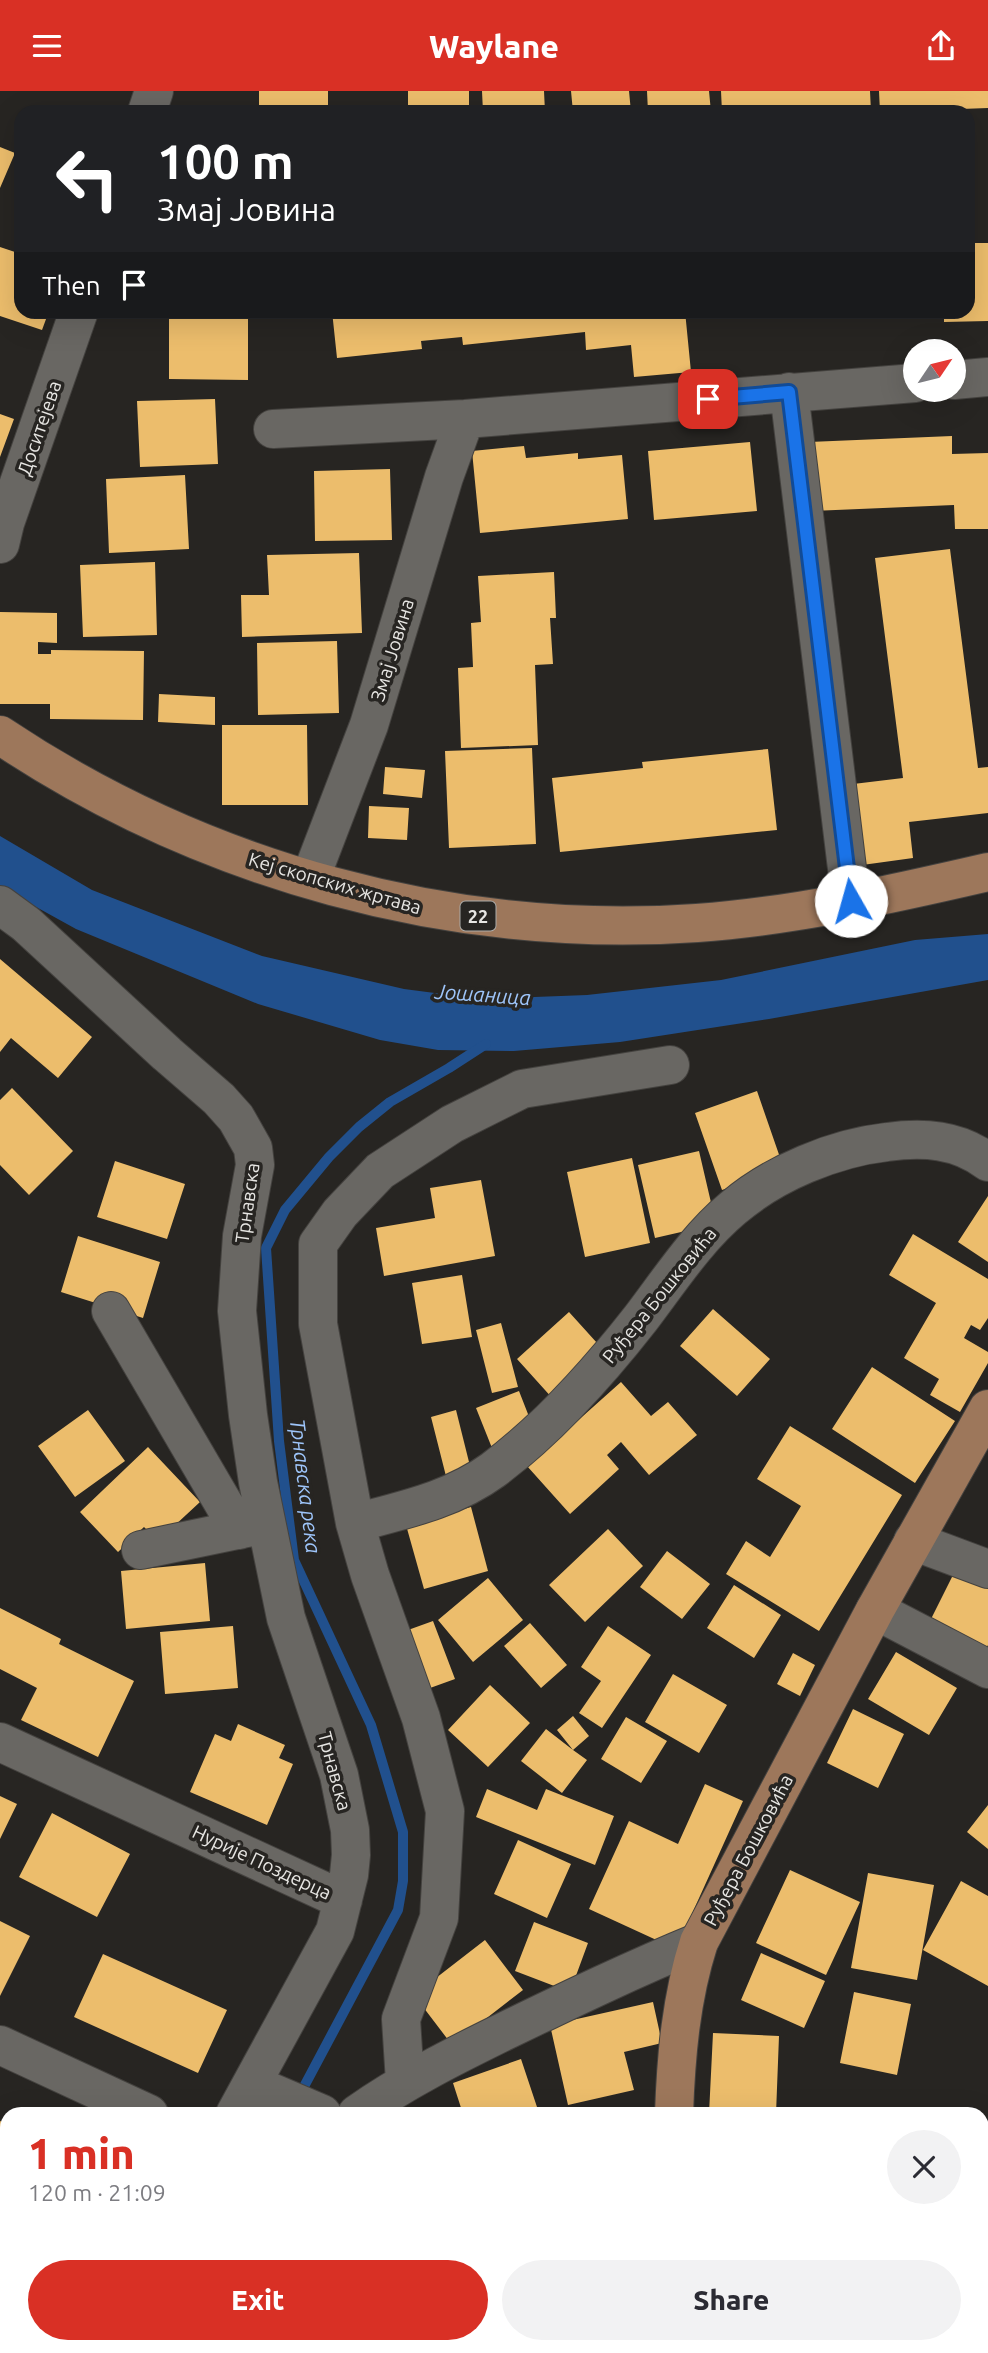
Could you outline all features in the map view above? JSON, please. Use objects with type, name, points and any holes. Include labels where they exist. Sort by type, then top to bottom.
[{"type":"main road","name":"Кеј скопских жртава","points":[[0,735],[37,760],[136,813],[256,863],[376,899],[499,919],[583,925],[697,923],[851,901],[988,872]]},
{"type":"main road","name":"Руђера Бошковића","points":[[674,2107],[675,2068],[682,2015],[688,1976],[699,1942],[875,1611],[988,1409]]},
{"type":"street","name":"Доситејева","points":[[0,544],[76,319]]},
{"type":"street","points":[[966,379],[988,377]]},
{"type":"street","points":[[273,429],[465,419],[903,384]]},
{"type":"street","points":[[789,392],[851,901]]},
{"type":"street","name":"Змај Јовина","points":[[310,879],[369,725],[444,477],[465,419]]},
{"type":"street","name":"Трнавска","points":[[0,905],[26,924],[219,1099],[236,1118],[253,1148],[255,1165],[242,1236],[237,1311],[248,1415],[253,1527]]},
{"type":"street","points":[[405,2082],[401,2019],[439,1919],[445,1811],[421,1718],[370,1575],[355,1523],[318,1324],[318,1244],[340,1213],[380,1171],[452,1124],[522,1089],[670,1065]]},
{"type":"street","name":"Руђера Бошковића","points":[[355,1523],[455,1493],[493,1469],[546,1425],[578,1391],[698,1244],[732,1209],[787,1174],[866,1144],[913,1138],[940,1140],[988,1162]]},
{"type":"street","name":"Трнавска","points":[[111,1311],[253,1527],[339,1775],[350,1829],[349,1875],[343,1900]]},
{"type":"street","points":[[141,1550],[253,1527]]},
{"type":"street","points":[[913,1541],[988,1569]]},
{"type":"street","points":[[875,1611],[988,1669]]},
{"type":"street","name":"Нурије Поздерца","points":[[0,1742],[343,1900],[335,1931],[253,2097]]},
{"type":"street","name":"Руђера Бошковића","points":[[368,2107],[405,2082],[592,1989],[699,1942]]},
{"type":"street","points":[[0,2045],[134,2107]]},
{"type":"street","points":[[253,2097],[294,2107]]},
{"type":"water","points":[[0,836],[92,890],[262,956],[404,989],[481,999],[587,995],[721,980],[915,940],[988,934],[988,980],[620,1042],[514,1051],[438,1050],[380,1040],[258,1004],[76,929],[0,887]]},
{"type":"building","points":[[259,91],[328,91],[328,105],[259,105]]},
{"type":"building","points":[[408,91],[469,91],[469,105],[408,105]]},
{"type":"building","points":[[482,91],[544,91],[545,105],[483,105]]},
{"type":"building","points":[[571,91],[629,91],[630,105],[572,105]]},
{"type":"building","points":[[647,91],[709,91],[710,105],[648,105]]},
{"type":"building","points":[[721,91],[870,91],[871,105],[722,105]]},
{"type":"building","points":[[879,91],[988,91],[988,108],[975,108],[975,105],[880,105]]},
{"type":"building","points":[[0,147],[14,153],[14,155],[0,188]]},
{"type":"building","points":[[975,243],[988,243],[988,321],[944,322],[944,319],[975,319]]},
{"type":"building","points":[[0,247],[14,252],[14,319],[46,319],[42,330],[0,316]]},
{"type":"building","points":[[169,319],[248,319],[248,380],[169,379]]},
{"type":"building","points":[[333,319],[686,319],[691,372],[634,377],[631,345],[586,350],[585,332],[463,345],[462,337],[421,341],[422,349],[337,358]]},
{"type":"building","points":[[215,399],[218,464],[140,467],[137,401]]},
{"type":"building","points":[[0,414],[14,419],[0,457]]},
{"type":"building","points":[[952,436],[952,454],[988,453],[988,529],[955,529],[954,505],[812,511],[809,442]]},
{"type":"building","points":[[750,442],[757,511],[654,520],[648,451]]},
{"type":"building","points":[[524,446],[526,458],[578,453],[578,459],[622,455],[628,519],[480,533],[472,451]]},
{"type":"building","points":[[390,469],[392,540],[315,541],[314,471]]},
{"type":"building","points":[[185,475],[189,549],[109,553],[106,479]]},
{"type":"building","points":[[950,549],[978,768],[988,767],[988,813],[909,822],[913,858],[855,866],[845,785],[903,778],[875,558]]},
{"type":"building","points":[[359,553],[362,633],[242,637],[241,595],[269,595],[267,555]]},
{"type":"building","points":[[155,562],[157,635],[83,637],[80,565]]},
{"type":"building","points":[[554,572],[556,618],[550,618],[553,664],[535,665],[538,745],[461,748],[458,668],[473,667],[471,623],[481,622],[478,576]]},
{"type":"building","points":[[0,612],[57,613],[57,643],[38,642],[38,654],[51,654],[51,650],[144,651],[143,720],[50,719],[50,704],[0,704]]},
{"type":"building","points":[[337,641],[339,713],[258,715],[257,643]]},
{"type":"building","points":[[159,694],[215,697],[215,725],[158,722]]},
{"type":"building","points":[[222,725],[307,725],[308,805],[222,805]]},
{"type":"building","points":[[532,748],[536,844],[449,848],[445,751]]},
{"type":"building","points":[[768,749],[777,830],[560,852],[552,778],[643,768],[642,762]]},
{"type":"building","points":[[385,767],[425,770],[422,798],[383,794]]},
{"type":"building","points":[[369,806],[409,808],[407,840],[368,838]]},
{"type":"building","points":[[0,959],[92,1037],[58,1078],[11,1038],[0,1052]]},
{"type":"building","points":[[12,1088],[73,1151],[29,1195],[0,1165],[0,1100]]},
{"type":"building","points":[[757,1091],[784,1169],[722,1190],[695,1113]]},
{"type":"building","points":[[699,1151],[716,1224],[655,1238],[638,1165]]},
{"type":"building","points":[[632,1158],[650,1243],[585,1257],[567,1172]]},
{"type":"building","points":[[115,1161],[185,1184],[167,1239],[97,1217]]},
{"type":"building","points":[[481,1180],[495,1256],[384,1276],[376,1228],[435,1218],[430,1188]]},
{"type":"building","points":[[988,1196],[988,1262],[958,1242]]},
{"type":"building","points":[[913,1234],[988,1279],[988,1318],[980,1330],[971,1325],[964,1338],[988,1352],[988,1363],[960,1412],[930,1395],[939,1379],[904,1358],[936,1303],[889,1275]]},
{"type":"building","points":[[78,1236],[160,1262],[143,1318],[61,1292]]},
{"type":"building","points":[[462,1275],[472,1337],[422,1344],[412,1283]]},
{"type":"building","points":[[713,1309],[770,1359],[737,1396],[680,1346]]},
{"type":"building","points":[[569,1312],[607,1354],[554,1400],[517,1359]]},
{"type":"building","points":[[501,1323],[518,1387],[492,1393],[476,1330]]},
{"type":"building","points":[[872,1367],[955,1421],[915,1483],[832,1429]]},
{"type":"building","points":[[621,1382],[651,1416],[668,1402],[697,1435],[649,1475],[621,1442],[607,1455],[619,1469],[570,1514],[527,1466]]},
{"type":"building","points":[[519,1391],[535,1432],[492,1448],[476,1408]]},
{"type":"building","points":[[88,1410],[125,1461],[75,1497],[38,1446]]},
{"type":"building","points":[[456,1410],[473,1478],[448,1484],[431,1417]]},
{"type":"building","points":[[790,1426],[902,1495],[819,1631],[726,1574],[746,1541],[770,1557],[801,1506],[757,1479]]},
{"type":"building","points":[[148,1447],[200,1502],[158,1541],[144,1527],[118,1552],[80,1512]]},
{"type":"building","points":[[471,1507],[488,1571],[424,1589],[406,1525]]},
{"type":"building","points":[[608,1529],[643,1566],[585,1622],[549,1585]]},
{"type":"building","points":[[667,1551],[710,1584],[682,1619],[640,1587]]},
{"type":"building","points":[[205,1563],[210,1621],[126,1629],[121,1571]]},
{"type":"building","points":[[957,1567],[988,1583],[988,1645],[985,1651],[929,1623]]},
{"type":"building","points":[[488,1578],[523,1620],[473,1662],[438,1620]]},
{"type":"building","points":[[734,1585],[781,1615],[754,1658],[707,1628]]},
{"type":"building","points":[[0,1608],[61,1639],[59,1644],[134,1681],[98,1757],[21,1720],[37,1688],[0,1669]]},
{"type":"building","points":[[433,1621],[455,1679],[419,1692],[397,1634]]},
{"type":"building","points":[[530,1623],[567,1665],[541,1688],[504,1646]]},
{"type":"building","points":[[233,1626],[238,1688],[165,1694],[160,1632]]},
{"type":"building","points":[[608,1626],[651,1655],[602,1728],[579,1713],[601,1681],[581,1667]]},
{"type":"building","points":[[896,1652],[957,1688],[929,1735],[868,1699]]},
{"type":"building","points":[[793,1653],[815,1665],[800,1696],[777,1684]]},
{"type":"building","points":[[673,1674],[727,1705],[699,1753],[645,1722]]},
{"type":"building","points":[[490,1685],[530,1723],[488,1767],[448,1730]]},
{"type":"building","points":[[853,1709],[904,1734],[878,1788],[827,1763]]},
{"type":"building","points":[[573,1716],[589,1736],[573,1750],[557,1730]]},
{"type":"building","points":[[626,1717],[667,1741],[641,1783],[601,1759]]},
{"type":"building","points":[[238,1724],[285,1745],[279,1758],[293,1764],[267,1825],[190,1792],[215,1734],[231,1741]]},
{"type":"building","points":[[546,1729],[587,1760],[562,1793],[521,1761]]},
{"type":"building","points":[[705,1784],[743,1801],[676,1949],[589,1909],[629,1821],[678,1844]]},
{"type":"building","points":[[487,1789],[537,1810],[546,1789],[614,1816],[595,1865],[476,1817]]},
{"type":"building","points":[[0,1796],[17,1804],[0,1839]]},
{"type":"building","points":[[988,1805],[988,1849],[967,1832]]},
{"type":"building","points":[[52,1813],[130,1854],[97,1917],[19,1877]]},
{"type":"building","points":[[518,1840],[571,1864],[547,1918],[494,1894]]},
{"type":"building","points":[[790,1870],[860,1902],[826,1975],[756,1943]]},
{"type":"building","points":[[868,1873],[934,1885],[917,1980],[851,1968]]},
{"type":"building","points":[[961,1881],[988,1896],[988,1986],[923,1950]]},
{"type":"building","points":[[0,1921],[30,1936],[0,1996]]},
{"type":"building","points":[[534,1922],[588,1943],[570,1992],[515,1971]]},
{"type":"building","points":[[485,1940],[523,1990],[452,2045],[414,1995]]},
{"type":"building","points":[[761,1953],[825,1981],[804,2028],[741,2000]]},
{"type":"building","points":[[103,1954],[227,2010],[198,2073],[74,2017]]},
{"type":"building","points":[[854,1992],[911,2004],[897,2075],[840,2063]]},
{"type":"building","points":[[653,2002],[662,2043],[624,2052],[634,2090],[568,2105],[550,2025]]},
{"type":"building","points":[[713,2033],[779,2036],[776,2107],[709,2107]]},
{"type":"building","points":[[521,2059],[537,2107],[461,2107],[453,2083]]},
{"type":"waterway","name":"Трнавска река","points":[[299,2096],[398,1910],[403,1881],[403,1832],[371,1725],[294,1560],[279,1441],[266,1248],[285,1210],[329,1157],[359,1127],[390,1102],[486,1044]]},
{"type":"route","points":[[708,399],[789,392],[851,901]]},
{"type":"water label","name":"Јошаница","points":[[483,994]]}]
